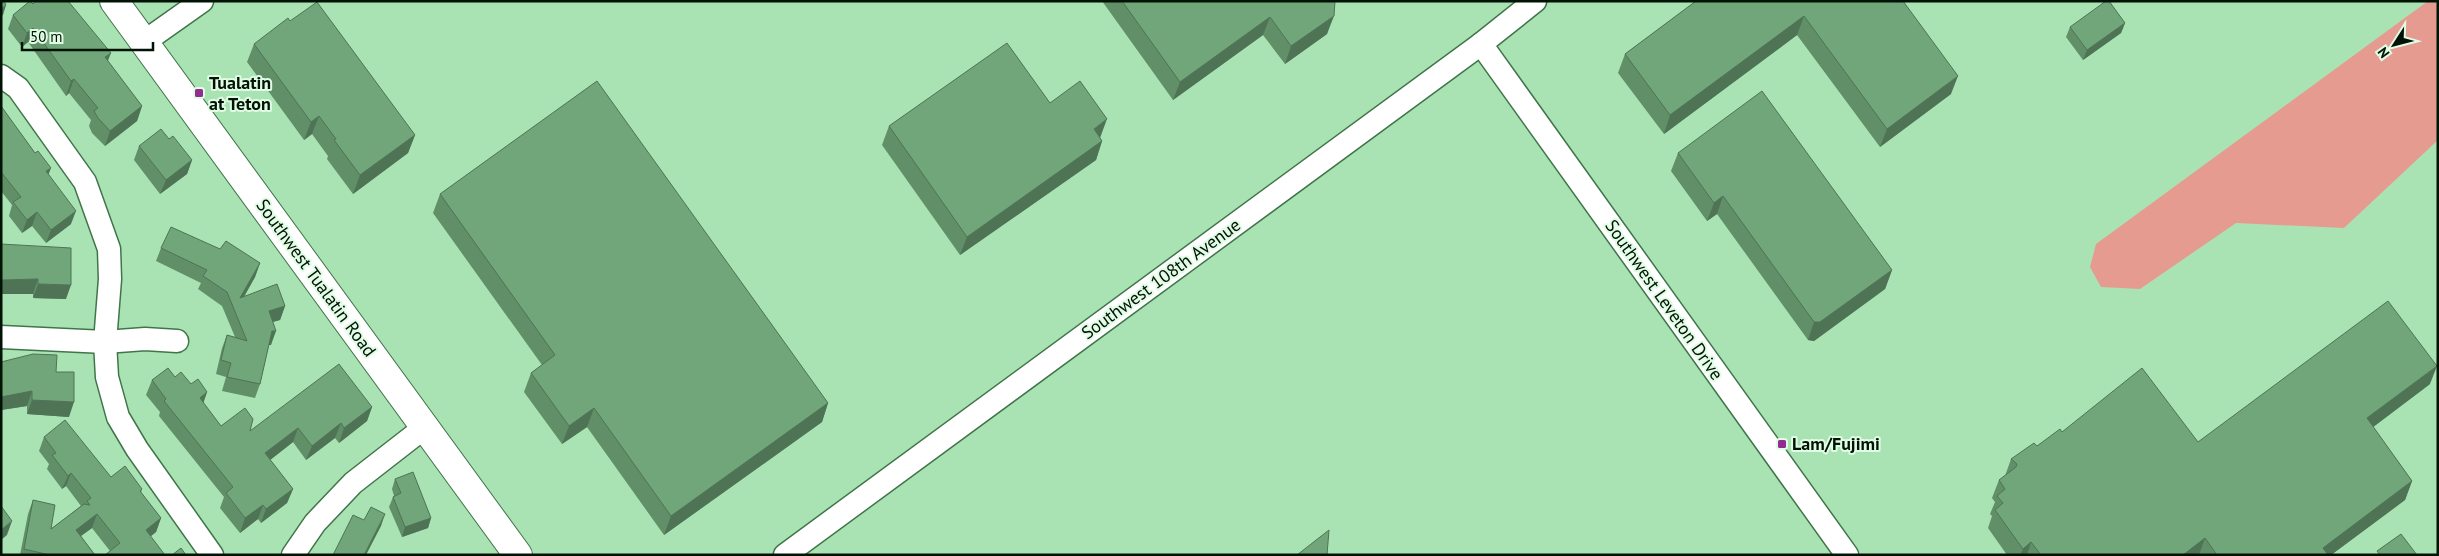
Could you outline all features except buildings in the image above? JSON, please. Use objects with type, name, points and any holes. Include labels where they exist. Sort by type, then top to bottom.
[{"type":"main road","name":"Southwest Tualatin Road","points":[[114,1],[518,555]]},
{"type":"street","points":[[144,42],[202,1]]},
{"type":"street","name":"Southwest 108th Avenue","points":[[785,555],[1482,44],[1535,1]]},
{"type":"street","name":"Southwest Leveton Drive","points":[[1482,44],[1847,555]]},
{"type":"street","points":[[1,76],[18,88],[85,182],[109,249],[110,279],[104,342],[107,377],[118,417],[137,450],[212,555]]},
{"type":"street","points":[[1,337],[104,342],[145,339],[177,341]]},
{"type":"street","points":[[293,555],[315,522],[353,483],[425,427]]},
{"type":"shaded area","points":[[2428,1],[2438,1],[2438,140],[2344,228],[2236,223],[2140,289],[2101,287],[2090,267],[2096,244]]},
{"type":"place","name":"Tualatin at Teton","points":[[199,93]]},
{"type":"place","name":"Lam/Fujimi","points":[[1782,444]]}]
